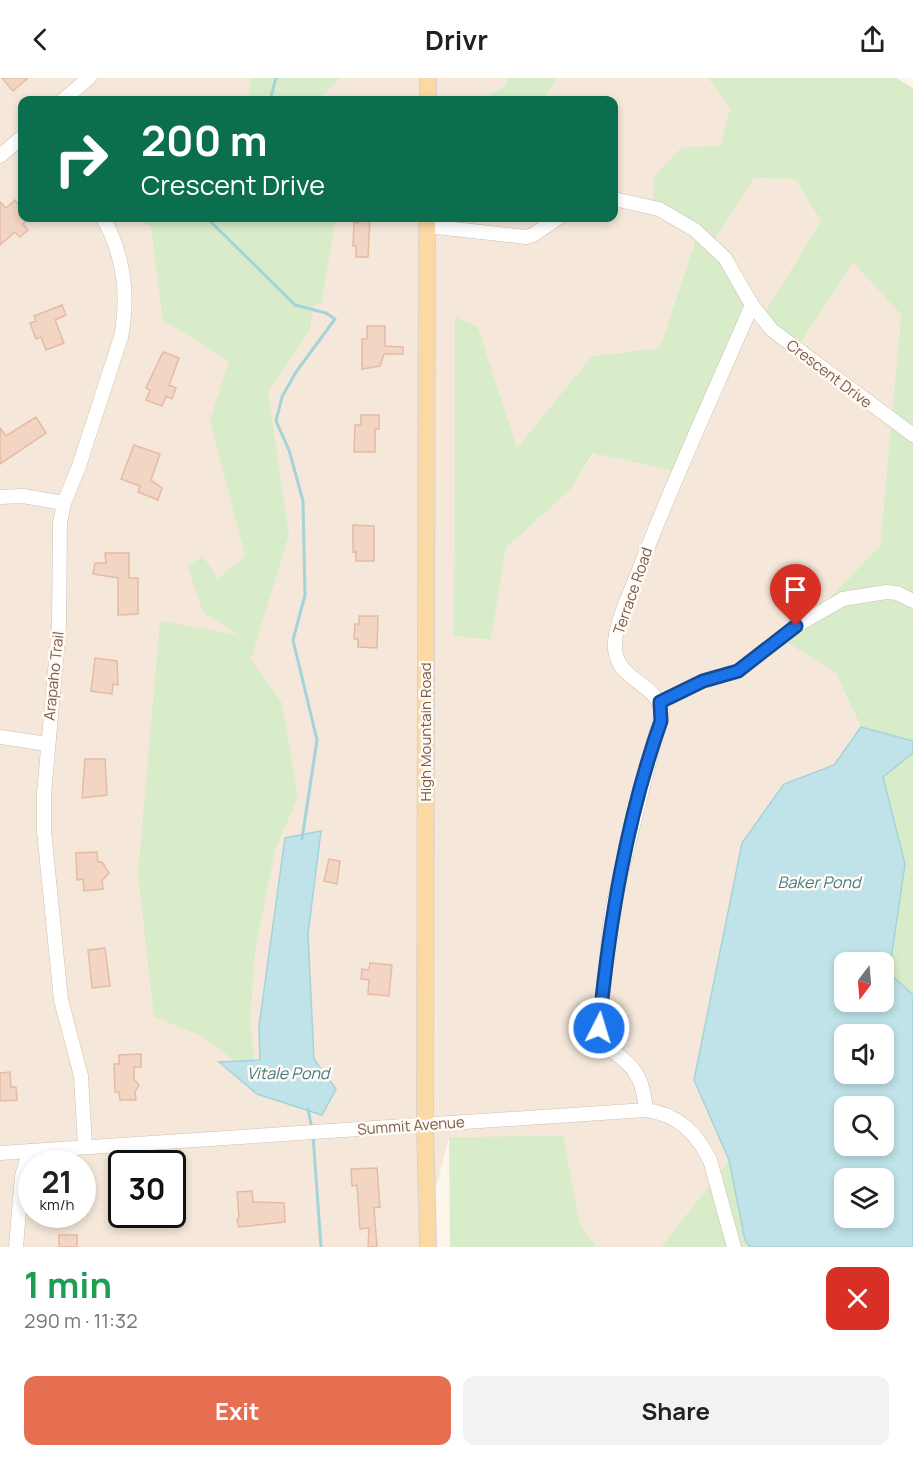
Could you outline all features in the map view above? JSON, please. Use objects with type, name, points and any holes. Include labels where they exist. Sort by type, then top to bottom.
[{"type":"main road","points":[[428,78],[428,96]]},
{"type":"main road","name":"High Mountain Road","points":[[427,222],[425,1125],[428,1247]]},
{"type":"street","points":[[68,96],[89,78]]},
{"type":"street","points":[[0,156],[18,140]]},
{"type":"street","points":[[618,200],[659,209],[695,230],[725,258],[752,305]]},
{"type":"street","name":"Arapaho Trail","points":[[85,1146],[81,1076],[66,1027],[57,969],[44,831],[46,744],[57,669],[58,548],[64,503],[83,455],[124,318],[126,298],[121,260],[105,222]]},
{"type":"street","points":[[427,222],[526,237],[552,222]]},
{"type":"street","name":"Crescent Drive","points":[[752,305],[772,330],[913,435]]},
{"type":"street","name":"Terrace Road","points":[[660,702],[649,688],[629,677],[622,668],[617,658],[616,636],[652,534],[752,305]]},
{"type":"street","points":[[0,497],[23,496],[64,503]]},
{"type":"street","points":[[646,1110],[640,1080],[626,1062],[605,1045],[599,1028],[612,909],[621,867],[661,721],[660,702],[703,681],[738,671],[796,626],[843,599],[886,592],[913,601]]},
{"type":"street","points":[[0,737],[46,744]]},
{"type":"street","name":"Summit Avenue","points":[[41,1150],[646,1110],[671,1116],[684,1124],[703,1147],[710,1160],[734,1247]]},
{"type":"street","name":"Summit Avenue","points":[[0,1153],[18,1152]]},
{"type":"street","points":[[16,1247],[18,1223]]},
{"type":"shaded area","points":[[0,78],[507,78],[506,85],[490,96],[18,96],[18,222],[618,222],[618,96],[546,96],[557,78],[708,78],[730,109],[720,146],[682,147],[697,235],[660,348],[592,356],[517,449],[478,328],[455,317],[454,636],[491,640],[506,548],[571,489],[594,453],[677,472],[710,247],[754,178],[795,179],[821,221],[760,322],[798,347],[853,261],[901,315],[880,546],[786,641],[835,672],[861,727],[834,765],[784,784],[694,1079],[729,1160],[661,1247],[587,1247],[449,1137],[421,1247],[0,1247]]},
{"type":"green space","points":[[250,78],[340,78],[321,96],[249,96]]},
{"type":"green space","points":[[507,78],[557,78],[546,96],[487,96],[506,85]]},
{"type":"green space","points":[[708,78],[896,78],[913,88],[913,741],[861,727],[835,672],[786,642],[880,546],[901,315],[853,262],[798,347],[759,322],[821,221],[795,179],[754,178],[710,247],[748,303],[677,472],[593,453],[571,489],[506,548],[491,640],[454,636],[455,317],[478,327],[517,448],[592,356],[660,348],[697,235],[653,203],[654,177],[682,147],[720,146],[730,109]]},
{"type":"green space","points":[[143,222],[335,222],[321,304],[313,305],[310,330],[268,392],[289,535],[251,659],[282,703],[298,797],[275,850],[255,952],[250,1021],[256,1077],[200,1035],[154,1017],[138,875],[160,621],[240,635],[203,612],[187,566],[203,556],[218,579],[245,556],[210,420],[229,361],[163,320],[151,227]]},
{"type":"green space","points":[[913,753],[913,995],[894,978],[894,952],[892,952],[905,864],[883,777]]},
{"type":"green space","points":[[563,1136],[580,1225],[597,1247],[450,1247],[449,1137]]},
{"type":"green space","points":[[729,1160],[745,1240],[750,1247],[661,1247]]},
{"type":"water","name":"Baker Pond","points":[[861,727],[913,741],[913,753],[883,777],[905,864],[892,952],[834,952],[834,1012],[894,1012],[894,978],[913,995],[913,1247],[750,1247],[745,1240],[729,1160],[694,1080],[742,843],[784,784],[834,765]]},
{"type":"water","name":"Vitale Pond","points":[[321,831],[308,934],[314,1059],[336,1089],[322,1115],[257,1094],[219,1062],[260,1060],[259,1026],[285,838]]},
{"type":"building","points":[[2,78],[28,78],[13,91]]},
{"type":"building","points":[[15,200],[18,204],[18,222],[25,222],[23,224],[28,230],[20,237],[15,232],[0,245],[0,202],[6,208]]},
{"type":"building","points":[[354,222],[370,222],[368,257],[356,257],[356,246],[353,246]]},
{"type":"building","points":[[62,305],[66,315],[55,320],[64,343],[46,350],[41,337],[36,339],[30,323],[36,321],[34,316]]},
{"type":"building","points":[[367,326],[385,326],[385,346],[403,347],[403,354],[384,354],[380,366],[362,369],[362,339],[367,339]]},
{"type":"building","points":[[163,352],[179,358],[169,385],[176,388],[172,399],[166,396],[162,406],[146,400],[150,390],[146,388]]},
{"type":"building","points":[[361,415],[379,415],[379,429],[375,429],[375,452],[354,452],[355,425],[361,425]]},
{"type":"building","points":[[36,417],[46,433],[0,464],[0,428],[6,436]]},
{"type":"building","points":[[134,445],[160,454],[151,480],[162,488],[158,500],[138,492],[140,486],[121,479]]},
{"type":"building","points":[[353,525],[374,526],[374,561],[356,561],[356,551],[353,552]]},
{"type":"building","points":[[105,553],[129,553],[129,578],[138,578],[138,614],[118,615],[118,578],[93,574],[95,563],[106,563]]},
{"type":"building","points":[[359,616],[378,616],[377,648],[358,647],[358,639],[354,639],[355,624],[359,624]]},
{"type":"building","points":[[95,658],[117,661],[118,685],[113,684],[112,694],[91,691]]},
{"type":"building","points":[[85,759],[105,759],[107,795],[82,798]]},
{"type":"building","points":[[97,852],[98,862],[102,862],[109,873],[102,881],[103,889],[84,891],[83,879],[77,880],[76,853]]},
{"type":"building","points":[[329,859],[340,861],[337,884],[324,881]]},
{"type":"building","points":[[105,948],[110,986],[92,988],[88,950]]},
{"type":"building","points":[[370,963],[392,965],[389,996],[368,994],[369,980],[361,979],[362,969],[369,970]]},
{"type":"building","points":[[141,1054],[141,1067],[134,1067],[134,1079],[139,1085],[135,1092],[136,1100],[120,1100],[119,1092],[115,1092],[114,1064],[119,1064],[119,1055]]},
{"type":"building","points":[[10,1072],[11,1087],[16,1087],[17,1100],[0,1101],[0,1073]]},
{"type":"building","points":[[377,1168],[380,1207],[374,1208],[377,1247],[368,1247],[369,1228],[360,1229],[357,1185],[352,1186],[351,1169]]},
{"type":"building","points":[[252,1191],[253,1202],[284,1203],[285,1222],[239,1227],[237,1192]]},
{"type":"building","points":[[59,1235],[77,1235],[77,1247],[59,1247]]},
{"type":"waterway","points":[[271,96],[276,78]]},
{"type":"waterway","points":[[211,222],[295,305],[326,313],[335,319],[296,372],[282,397],[276,421],[289,450],[303,501],[305,595],[293,640],[317,740],[302,839]]},
{"type":"waterway","points":[[308,1109],[312,1129]]},
{"type":"waterway","points":[[313,1135],[321,1247]]},
{"type":"route","points":[[599,1028],[612,909],[621,867],[661,721],[660,702],[703,681],[738,671],[796,626]]}]
